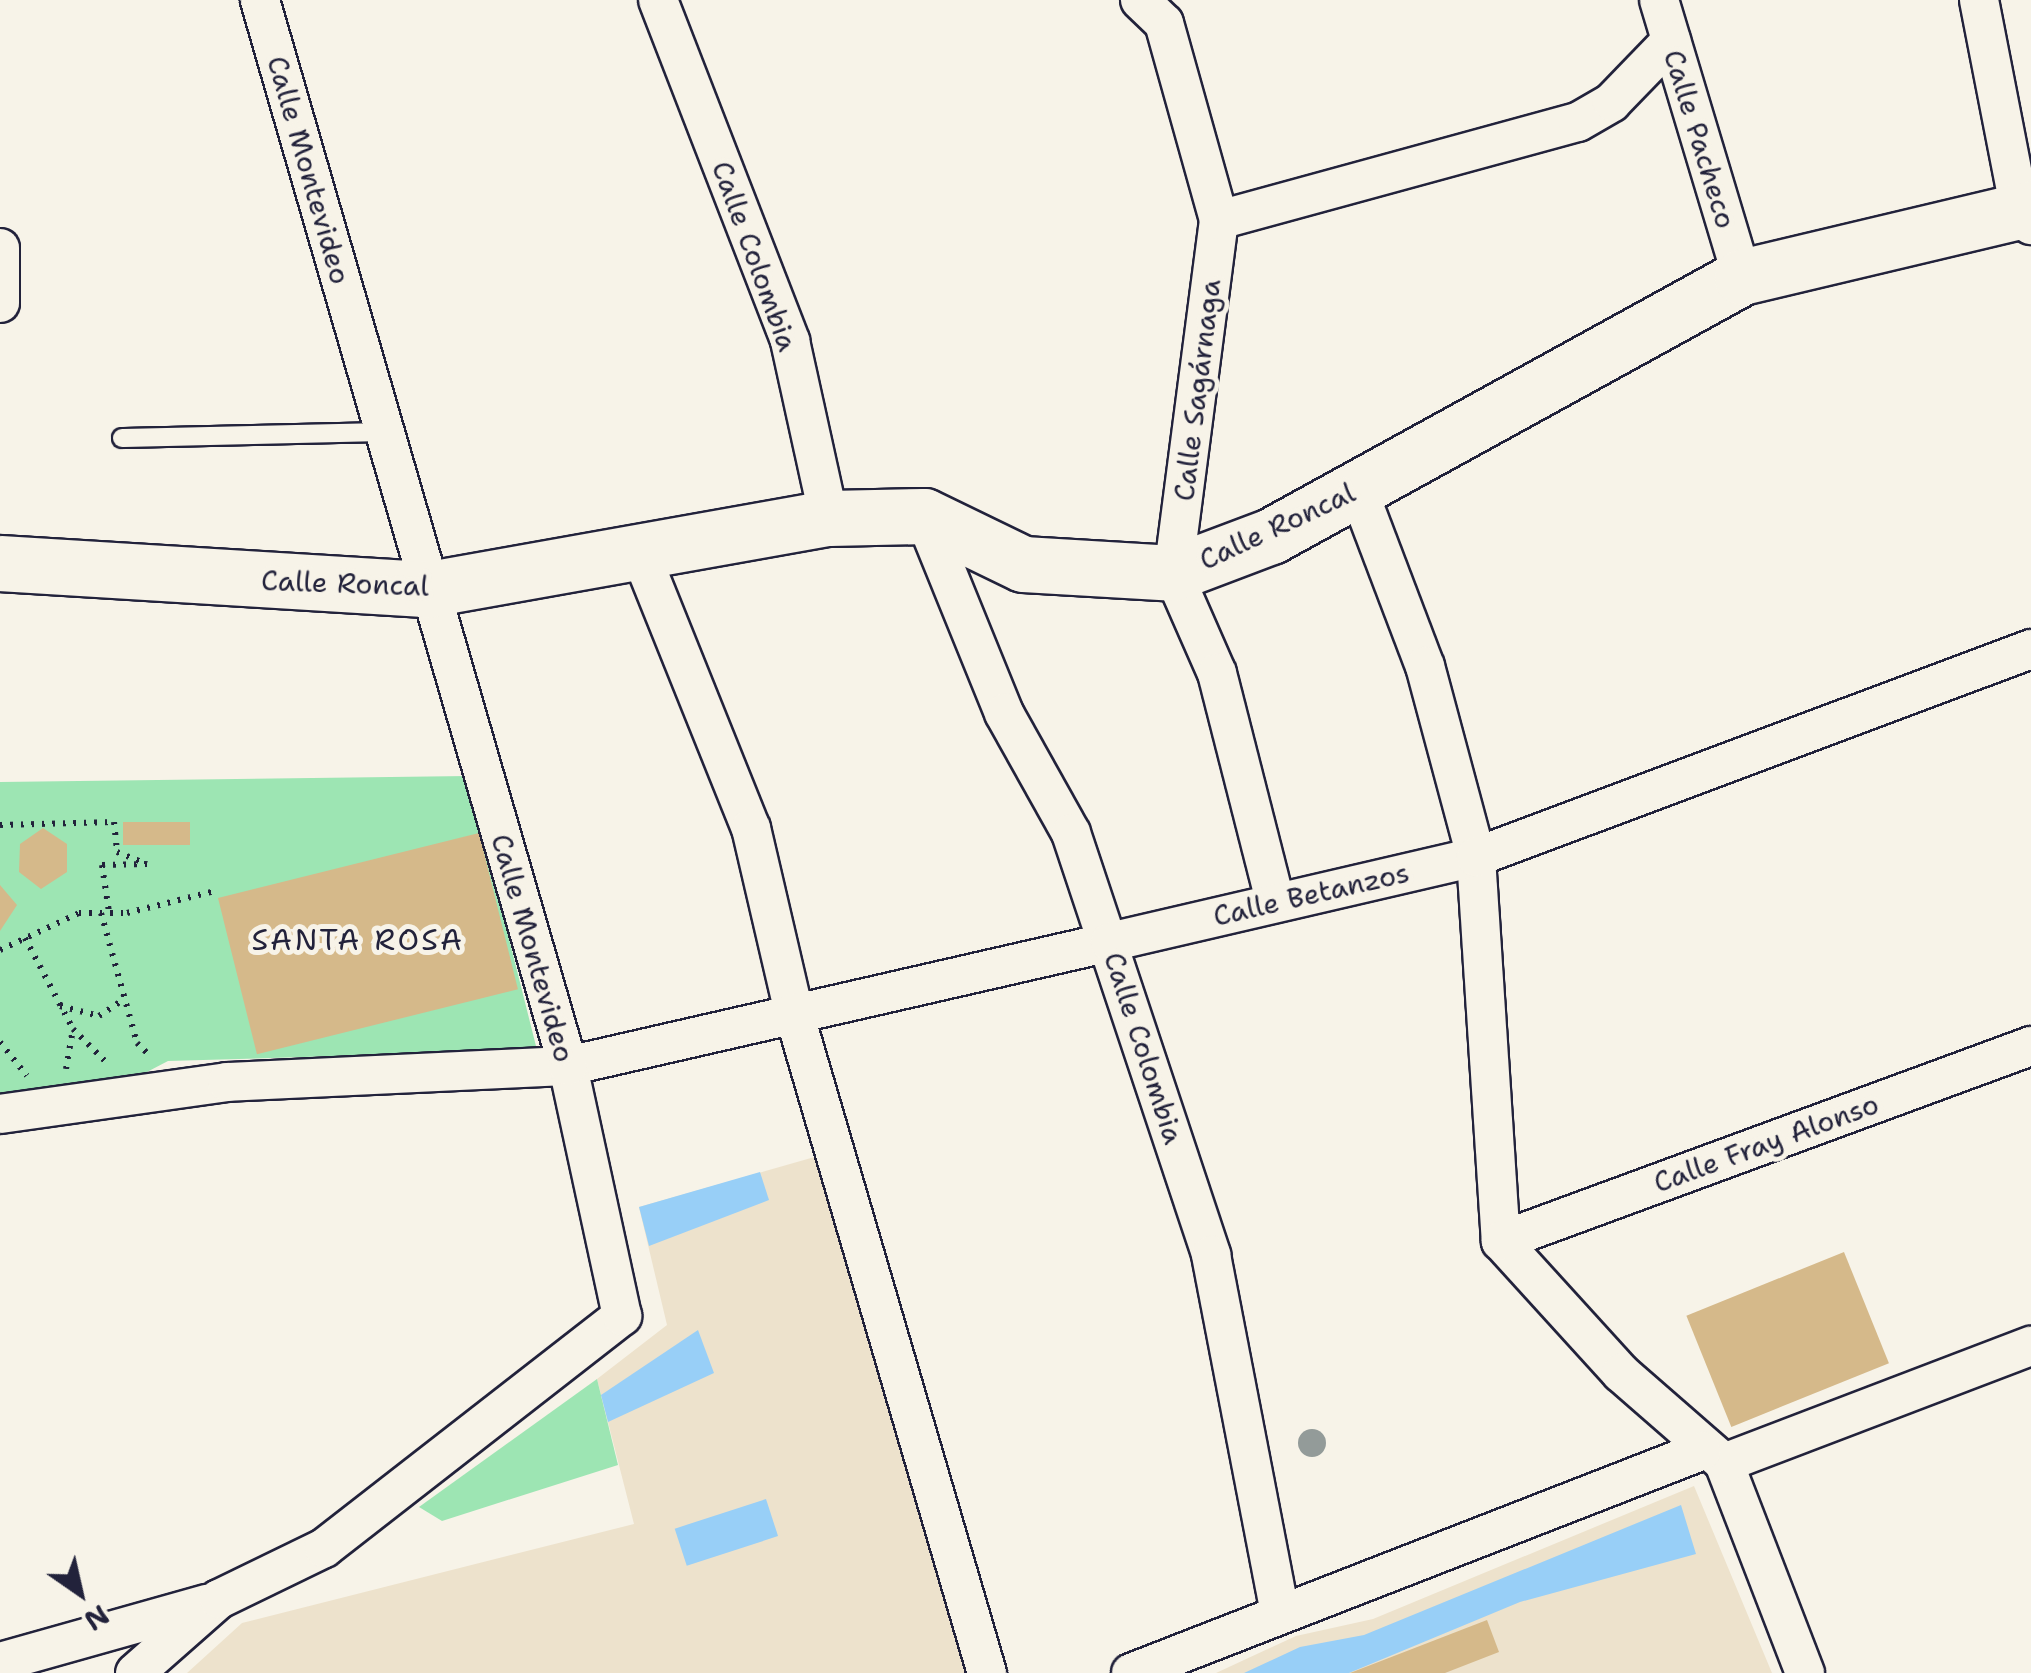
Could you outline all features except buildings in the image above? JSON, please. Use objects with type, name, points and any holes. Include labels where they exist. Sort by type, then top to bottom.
[{"type":"main road","name":"Calle Roncal","points":[[0,563],[428,589],[829,518],[924,516],[1023,564],[1173,573],[1358,490],[1742,277],[2027,214]]},
{"type":"street","name":"Calle Montevideo","points":[[135,1673],[219,1600],[324,1548],[622,1316],[568,1066],[260,0]]},
{"type":"street","name":"Calle Colombia","points":[[658,0],[790,341],[829,518]]},
{"type":"street","name":"Calle Sagárnaga","points":[[1140,0],[1164,23],[1219,220],[1173,573]]},
{"type":"street","name":"Calle Pacheco","points":[[1659,0],[1742,277]]},
{"type":"street","points":[[1980,0],[2027,214]]},
{"type":"street","points":[[1219,220],[1578,122],[1612,102],[1670,42]]},
{"type":"street","points":[[0,248],[0,303]]},
{"type":"street","points":[[1358,490],[1425,666],[1476,857],[1500,1241],[1712,1457],[1805,1673]]},
{"type":"street","name":"Calle Colombia","points":[[924,516],[1004,713],[1070,834],[1110,942],[1211,1255],[1279,1610]]},
{"type":"street","points":[[639,550],[750,828],[794,1013],[986,1673]]},
{"type":"street","points":[[1173,573],[1217,673],[1275,901]]},
{"type":"street","name":"Calle Betanzos","points":[[0,1114],[180,1089],[568,1066],[1110,942],[1476,857],[2031,649]]},
{"type":"street","name":"Calle Fray Alonso","points":[[1500,1241],[2031,1046]]},
{"type":"street","points":[[1131,1673],[1279,1610],[2031,1346]]},
{"type":"street","points":[[0,1662],[219,1600]]},
{"type":"lane","points":[[122,438],[384,432]]},
{"type":"path","points":[[0,825],[114,822],[117,852],[147,864],[102,865],[105,912],[136,1042],[180,1089]]},
{"type":"path","points":[[0,950],[105,912],[212,892]]},
{"type":"path","points":[[25,938],[73,1029],[114,1069]]},
{"type":"path","points":[[58,1006],[98,1016],[124,999]]},
{"type":"path","points":[[56,1076],[72,1062],[73,1029]]},
{"type":"path","points":[[0,1042],[37,1079]]},
{"type":"shaded area","points":[[818,1156],[969,1673],[187,1673],[242,1623],[634,1524],[597,1379],[667,1325],[639,1207]]},
{"type":"shaded area","points":[[1694,1486],[1772,1673],[1216,1673],[1296,1636],[1373,1619]]},
{"type":"green space","points":[[468,776],[537,1050],[168,1061],[145,1073],[0,1095],[0,782]]},
{"type":"green space","points":[[597,1379],[618,1465],[442,1521],[419,1507]]},
{"type":"water","points":[[760,1172],[769,1200],[649,1246],[639,1207]]},
{"type":"water","points":[[698,1330],[714,1373],[608,1422],[601,1395]]},
{"type":"water","points":[[766,1499],[778,1536],[687,1566],[675,1529]]},
{"type":"water","points":[[1681,1505],[1696,1554],[1520,1602],[1349,1673],[1244,1673],[1300,1647],[1364,1635]]},
{"type":"district","name":"SANTA ROSA","points":[[358,940]]}]
